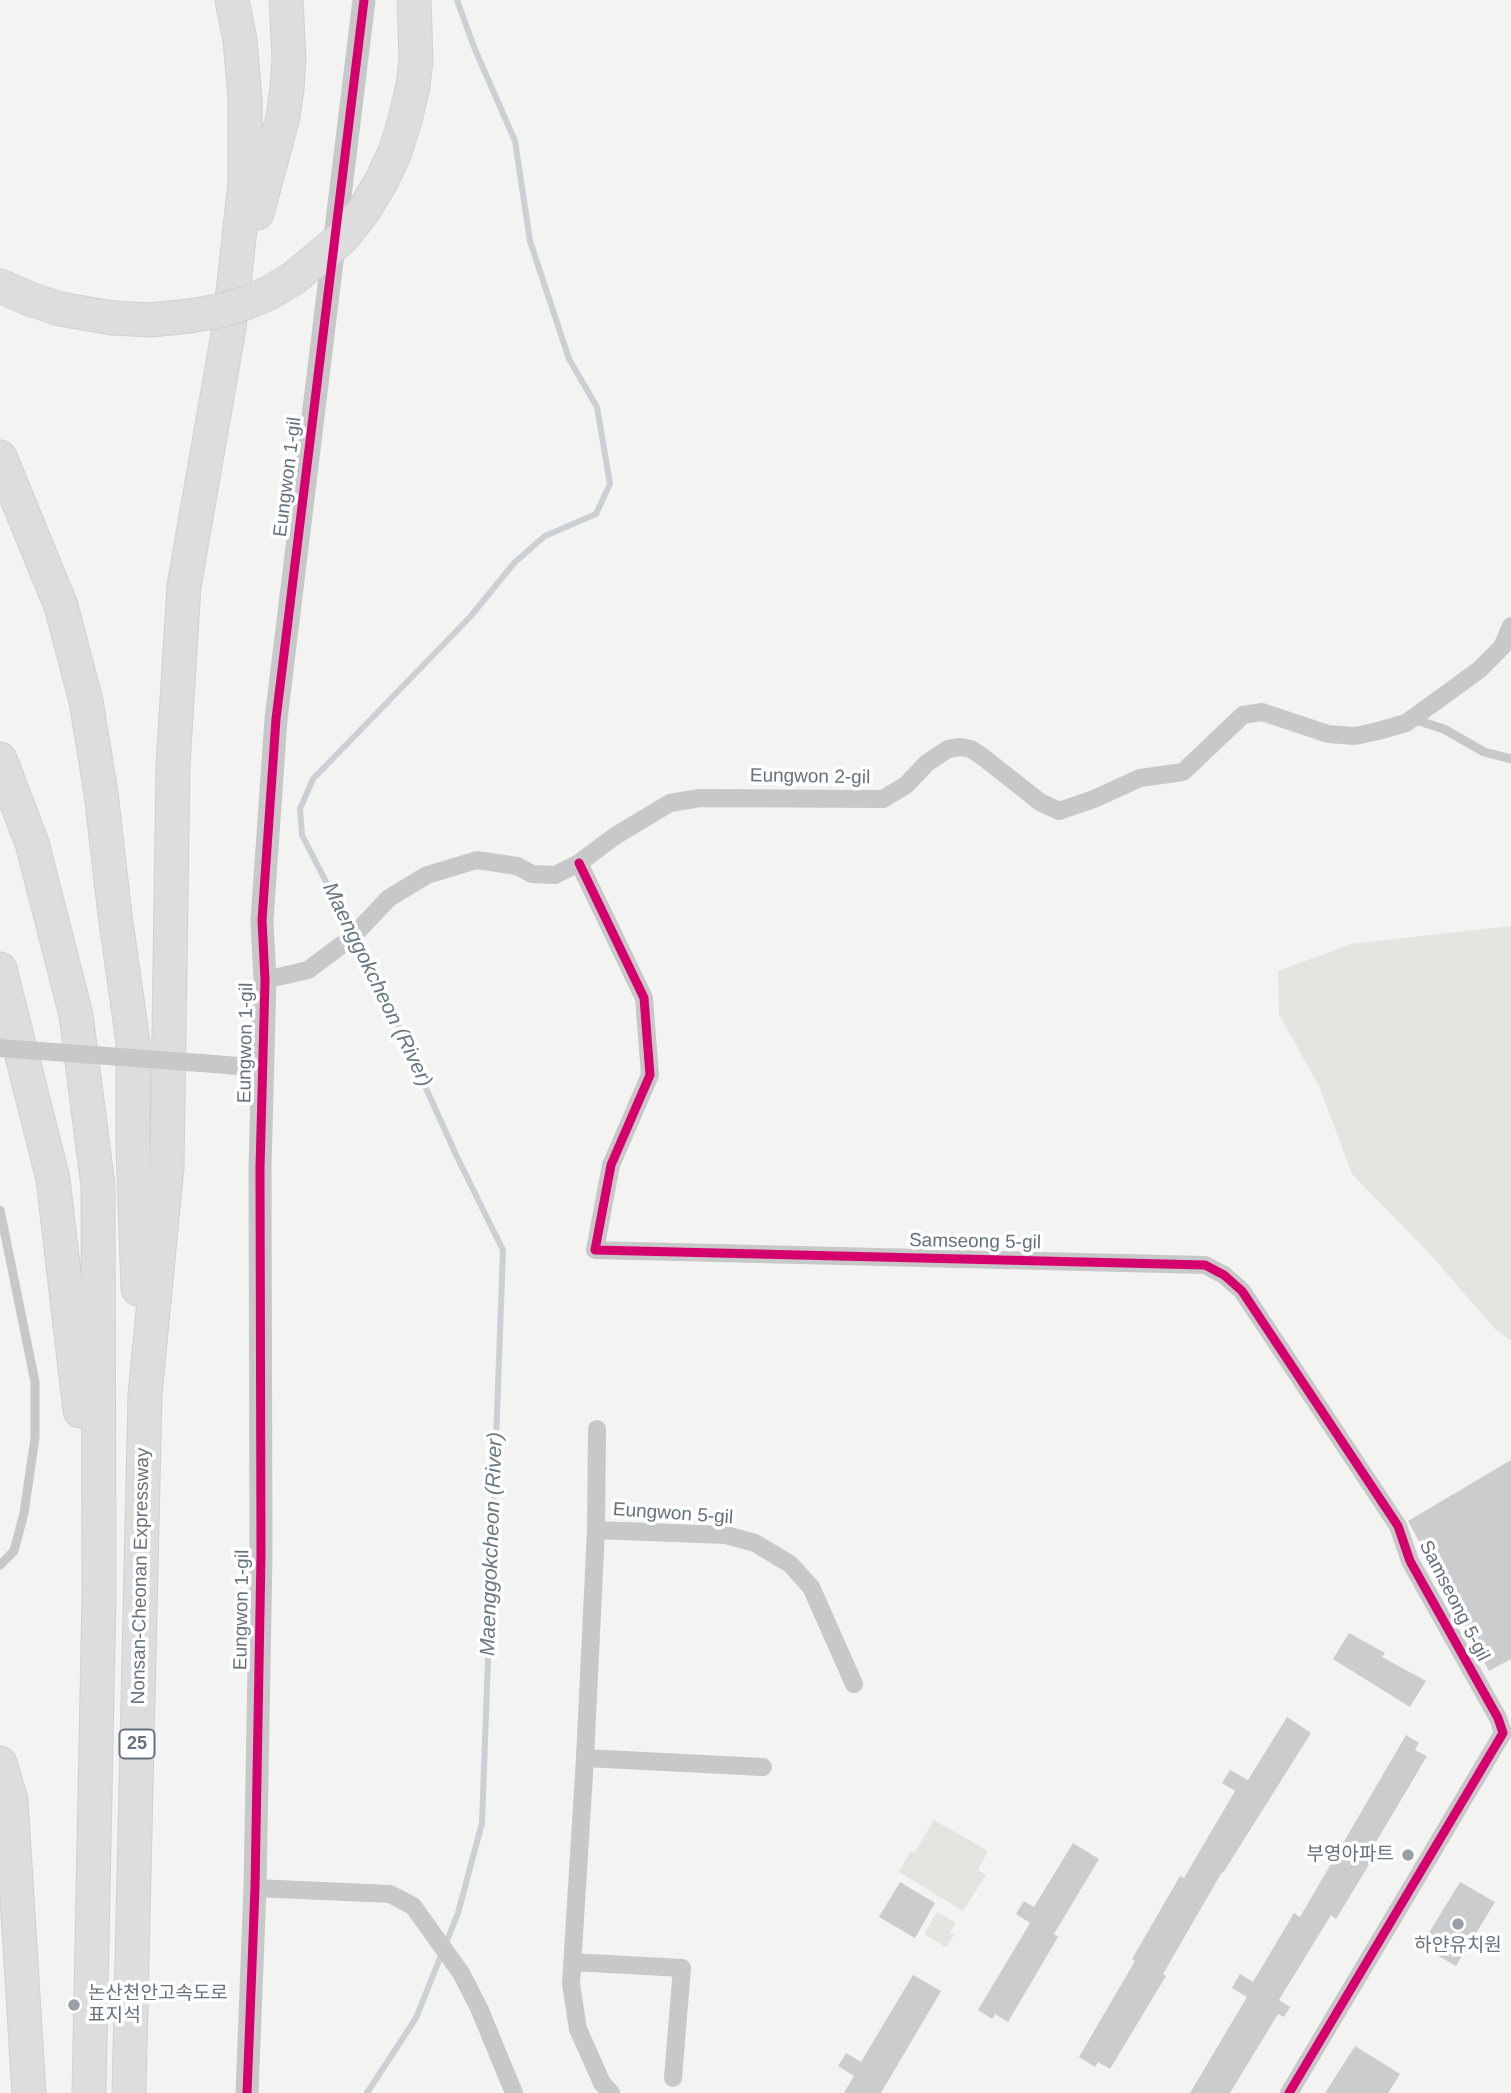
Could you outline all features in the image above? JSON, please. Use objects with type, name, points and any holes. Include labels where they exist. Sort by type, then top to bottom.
[{"type":"highway","points":[[145,1394],[167,1167],[173,765],[184,586],[229,328],[245,183],[245,98],[240,40],[232,0]]},
{"type":"highway","points":[[229,328],[283,117],[289,59],[286,0]]},
{"type":"highway","points":[[0,286],[60,309],[111,318],[151,320],[219,311],[269,293],[294,278],[342,237],[362,214],[381,182],[402,131],[413,86],[416,60],[414,0]]},
{"type":"highway","points":[[0,457],[61,606],[86,701],[101,793],[133,1042],[137,1258],[145,1394]]},
{"type":"highway","points":[[0,759],[32,843],[76,1015],[98,1186],[99,1594]]},
{"type":"highway","points":[[0,969],[53,1179],[99,1594]]},
{"type":"highway","name":"Nonsan-Cheonan Expressway","points":[[129,2093],[145,1394]]},
{"type":"highway","name":"25","points":[[89,2093],[99,1594]]},
{"type":"highway","points":[[0,1763],[11,1800],[29,2093]]},
{"type":"street","name":"Eungwon 1-gil","points":[[247,2093],[255,1888],[261,1555],[260,1168],[265,980],[262,920],[276,719],[364,0]]},
{"type":"street","name":"Eungwon 2-gil","points":[[265,980],[307,970],[344,944],[389,898],[427,875],[477,860],[516,866],[532,874],[555,875],[579,863],[615,836],[670,803],[700,797],[883,799],[906,785],[927,763],[948,749],[960,747],[971,749],[984,757],[1040,802],[1059,811],[1094,799],[1139,778],[1182,772],[1243,715],[1262,712],[1328,734],[1355,736],[1406,723],[1479,670],[1502,648],[1511,626]]},
{"type":"street","name":"Samseong 5-gil","points":[[579,863],[644,998],[650,1075],[611,1165],[595,1250],[1205,1265],[1234,1282],[1242,1291],[1398,1526],[1410,1561],[1497,1718],[1507,1726],[1289,2093]]},
{"type":"street","name":"Eungwon 1-gil","points":[[0,1048],[263,1068]]},
{"type":"street","points":[[596,1530],[597,1429]]},
{"type":"street","name":"Eungwon 5-gil","points":[[611,2093],[602,2083],[578,2029],[571,1984],[596,1530],[726,1535],[755,1543],[790,1564],[811,1587],[854,1684]]},
{"type":"street","points":[[585,1758],[763,1767]]},
{"type":"street","points":[[255,1888],[390,1894],[413,1906],[461,1973],[479,2008],[514,2093]]},
{"type":"street","points":[[572,1962],[682,1968],[673,2078]]},
{"type":"lane","points":[[1412,718],[1444,729],[1484,752],[1511,759]]},
{"type":"lane","points":[[0,1210],[35,1382],[35,1437],[24,1513],[14,1551],[0,1565]]},
{"type":"shaded area","points":[[1511,926],[1511,1341],[1495,1329],[1430,1254],[1352,1174],[1319,1086],[1279,1014],[1278,971],[1351,944]]},
{"type":"shaded area","points":[[934,1820],[988,1851],[978,1870],[986,1875],[963,1911],[899,1872]]},
{"type":"shaded area","points":[[937,1912],[956,1923],[950,1932],[954,1935],[946,1947],[924,1934]]},
{"type":"building","points":[[1511,1460],[1511,1659],[1489,1671],[1408,1521]]},
{"type":"building","points":[[1349,1633],[1385,1653],[1382,1657],[1426,1681],[1410,1707],[1333,1659]]},
{"type":"building","points":[[1287,1717],[1311,1733],[1222,1872],[1163,1974],[1166,1976],[1110,2069],[1098,2062],[1095,2067],[1079,2057],[1135,1961],[1132,1959],[1180,1876],[1184,1878],[1235,1791],[1222,1783],[1230,1770],[1248,1780]]},
{"type":"building","points":[[1406,1735],[1419,1743],[1415,1750],[1427,1756],[1373,1847],[1378,1850],[1336,1919],[1331,1915],[1279,2000],[1290,2007],[1284,2017],[1278,2014],[1230,2093],[1190,2093],[1247,1997],[1232,1988],[1240,1974],[1253,1982],[1294,1913],[1300,1917]]},
{"type":"building","points":[[1073,1843],[1099,1859],[1054,1934],[1058,1937],[1008,2022],[995,2014],[992,2019],[978,2010],[1030,1923],[1016,1914],[1024,1901],[1034,1907]]},
{"type":"building","points":[[900,1882],[935,1903],[915,1938],[879,1917]]},
{"type":"building","name":"하얀유치원","points":[[1460,1882],[1495,1902],[1456,1966],[1421,1946]]},
{"type":"building","points":[[913,1975],[941,1991],[881,2093],[844,2093],[854,2076],[838,2066],[846,2053],[861,2062]]},
{"type":"building","points":[[1355,2046],[1400,2074],[1388,2093],[1325,2093]]},
{"type":"waterway","name":"Maenggokcheon (River)","points":[[367,2093],[416,2018],[458,1913],[482,1823],[503,1250],[457,1157],[385,997],[302,835],[300,809],[313,779],[470,617],[515,562],[545,536],[596,514],[610,484],[597,407],[569,359],[530,241],[515,141],[474,47],[457,0]]},
{"type":"cycle path","points":[[247,2093],[255,1888],[261,1555],[260,1168],[265,980],[262,920],[276,719],[364,0]]},
{"type":"cycle path","points":[[579,863],[644,998],[650,1075],[611,1165],[595,1250],[1205,1265],[1224,1275],[1242,1291],[1398,1526],[1410,1561],[1498,1718],[1503,1733],[1289,2093]]},
{"type":"place","name":"부영아파트","points":[[1408,1855]]},
{"type":"place","name":"하얀유치원","points":[[1458,1924]]},
{"type":"place","name":"논산천안고속도로 표지석","points":[[74,2005]]}]
